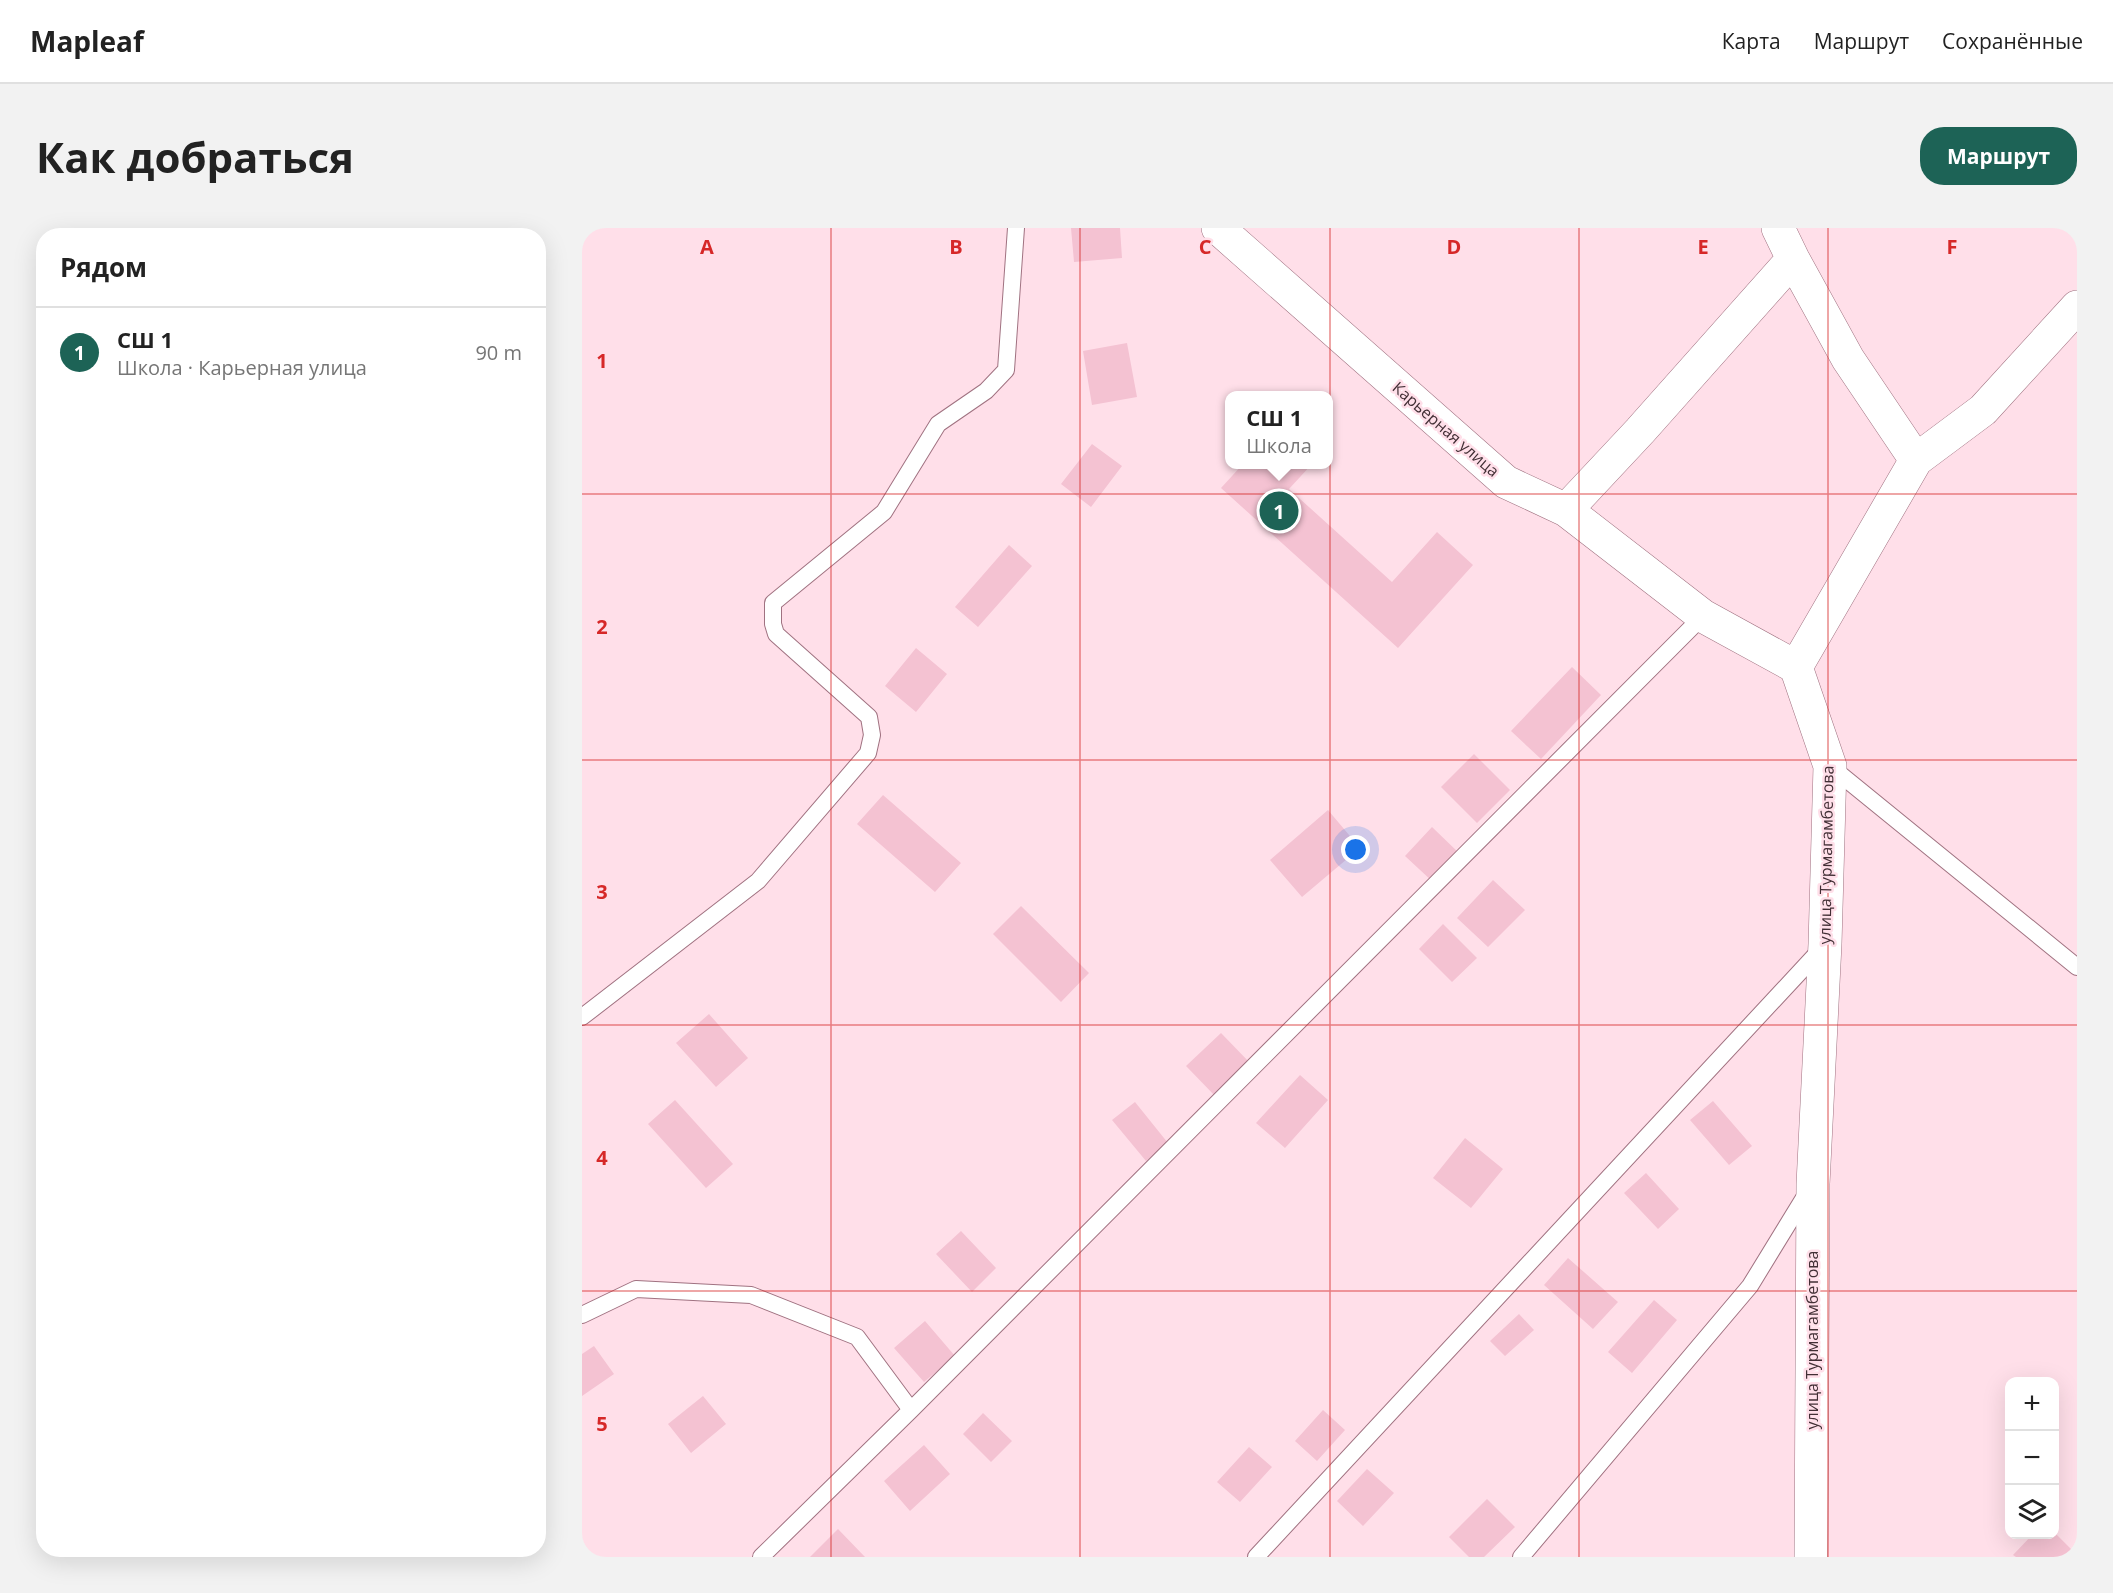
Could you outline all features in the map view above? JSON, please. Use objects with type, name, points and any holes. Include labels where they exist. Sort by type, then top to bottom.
[{"type":"street","name":"Карьерная улица","points":[[1218,228],[1506,482],[1566,510],[1703,616],[1796,668]]},
{"type":"street","points":[[1778,228],[1848,359],[1916,460]]},
{"type":"street","points":[[1566,510],[1640,431],[1793,259]]},
{"type":"street","points":[[1796,668],[1916,460],[1983,410],[2077,307]]},
{"type":"street","name":"улица Турмагамбетова","points":[[1796,668],[1830,766],[1826,944],[1813,1184],[1811,1557]]},
{"type":"lane","points":[[582,1017],[758,881],[868,753],[872,735],[869,717],[776,634],[773,624],[773,603],[884,512],[938,424],[986,391],[1006,370],[1016,228]]},
{"type":"lane","points":[[761,1557],[911,1410],[1703,616]]},
{"type":"lane","points":[[1830,766],[2077,967]]},
{"type":"lane","points":[[1256,1557],[1826,944]]},
{"type":"lane","points":[[1521,1557],[1750,1286],[1813,1184]]},
{"type":"lane","points":[[582,1315],[636,1289],[751,1295],[857,1337],[911,1410]]},
{"type":"building","points":[[1071,228],[1120,228],[1122,258],[1074,262]]},
{"type":"building","points":[[1127,343],[1137,397],[1092,405],[1083,351]]},
{"type":"building","points":[[1092,444],[1122,466],[1091,507],[1061,484]]},
{"type":"building","points":[[1238,469],[1307,469],[1289,489],[1392,582],[1437,532],[1473,565],[1398,648],[1221,488]]},
{"type":"building","points":[[1009,545],[1032,566],[978,627],[955,607]]},
{"type":"building","points":[[916,648],[947,674],[916,712],[885,686]]},
{"type":"building","points":[[1572,667],[1601,695],[1541,759],[1511,731]]},
{"type":"building","points":[[1474,754],[1510,790],[1477,823],[1441,787]]},
{"type":"building","points":[[883,795],[961,863],[935,892],[857,824]]},
{"type":"building","points":[[1328,810],[1360,848],[1302,897],[1270,860]]},
{"type":"building","points":[[1432,827],[1460,854],[1433,882],[1405,856]]},
{"type":"building","points":[[1493,880],[1525,910],[1488,947],[1457,918]]},
{"type":"building","points":[[1021,906],[1089,973],[1061,1002],[993,934]]},
{"type":"building","points":[[1443,924],[1477,958],[1452,982],[1419,949]]},
{"type":"building","points":[[709,1014],[748,1058],[716,1087],[676,1043]]},
{"type":"building","points":[[1221,1033],[1252,1065],[1217,1098],[1186,1066]]},
{"type":"building","points":[[1300,1075],[1328,1100],[1285,1148],[1256,1123]]},
{"type":"building","points":[[675,1100],[733,1164],[706,1188],[648,1124]]},
{"type":"building","points":[[1713,1101],[1752,1146],[1729,1165],[1690,1120]]},
{"type":"building","points":[[1135,1102],[1168,1143],[1146,1161],[1112,1120]]},
{"type":"building","points":[[1465,1138],[1503,1169],[1471,1208],[1433,1178]]},
{"type":"building","points":[[1646,1173],[1679,1209],[1658,1229],[1624,1193]]},
{"type":"building","points":[[961,1231],[996,1268],[972,1292],[936,1254]]},
{"type":"building","points":[[1568,1258],[1618,1302],[1593,1329],[1544,1285]]},
{"type":"building","points":[[1654,1300],[1677,1320],[1632,1373],[1608,1352]]},
{"type":"building","points":[[1519,1314],[1534,1330],[1505,1356],[1490,1341]]},
{"type":"building","points":[[925,1321],[955,1356],[924,1382],[894,1348]]},
{"type":"building","points":[[594,1346],[614,1374],[582,1396],[582,1354]]},
{"type":"building","points":[[703,1396],[726,1424],[691,1453],[668,1424]]},
{"type":"building","points":[[1323,1410],[1345,1430],[1317,1461],[1295,1441]]},
{"type":"building","points":[[983,1413],[1012,1441],[991,1462],[963,1434]]},
{"type":"building","points":[[924,1445],[950,1474],[910,1511],[884,1481]]},
{"type":"building","points":[[1249,1447],[1272,1467],[1240,1502],[1217,1482]]},
{"type":"building","points":[[1367,1469],[1394,1493],[1363,1526],[1337,1501]]},
{"type":"building","points":[[1487,1499],[1515,1527],[1484,1557],[1469,1557],[1449,1537]]},
{"type":"building","points":[[838,1529],[865,1557],[810,1557]]},
{"type":"building","points":[[2059,1537],[2077,1555],[2075,1557],[2016,1557],[2013,1555],[2028,1539],[2059,1539]]},
{"type":"place","name":"СШ 1","points":[[1279,511]]}]
